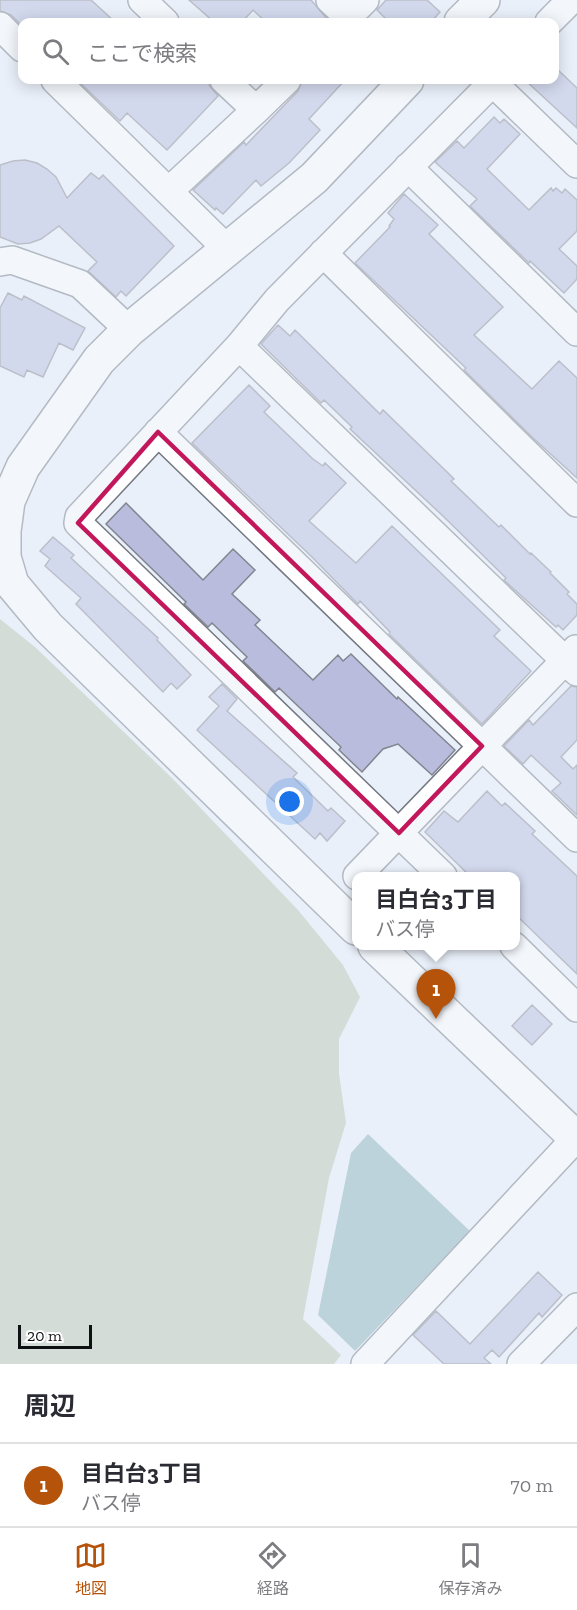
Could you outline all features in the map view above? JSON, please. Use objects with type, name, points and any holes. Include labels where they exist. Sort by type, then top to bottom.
[{"type":"street","points":[[142,0],[161,18]]},
{"type":"street","points":[[465,18],[483,0]]},
{"type":"street","points":[[553,18],[571,0]]},
{"type":"street","points":[[0,26],[18,44]]},
{"type":"street","points":[[59,84],[228,250]]},
{"type":"street","points":[[228,84],[256,111]]},
{"type":"street","points":[[169,191],[283,84]]},
{"type":"street","points":[[352,923],[48,627],[12,584],[4,557],[4,531],[8,501],[22,467],[99,360],[129,330],[314,178],[403,84]]},
{"type":"street","points":[[439,872],[78,523],[79,518],[239,346],[277,300],[490,84]]},
{"type":"street","points":[[496,84],[577,164]]},
{"type":"street","points":[[408,167],[577,332]]},
{"type":"street","points":[[322,253],[577,503]]},
{"type":"street","points":[[0,262],[12,260],[80,284],[129,330]]},
{"type":"street","points":[[239,346],[573,660],[482,746],[362,872]]},
{"type":"street","points":[[158,432],[577,838]]},
{"type":"street","points":[[331,904],[352,882]]},
{"type":"street","points":[[365,1364],[577,1139],[380,950]]},
{"type":"street","points":[[519,950],[577,1008]]},
{"type":"street","points":[[521,1364],[577,1307]]},
{"type":"highlighted area","points":[[158,432],[482,746],[399,833],[78,523]]},
{"type":"green space","points":[[0,619],[35,647],[171,777],[298,910],[343,965],[360,997],[339,1039],[339,1073],[346,1123],[329,1178],[303,1319],[341,1355],[334,1364],[0,1364]]},
{"type":"water","points":[[368,1134],[470,1231],[355,1351],[318,1315],[351,1153]]},
{"type":"building","points":[[0,0],[91,0],[111,18],[18,18],[18,22],[11,15],[0,11]]},
{"type":"building","points":[[189,0],[311,0],[326,18],[262,18],[253,10],[246,18],[209,18]]},
{"type":"building","points":[[386,0],[427,0],[440,12],[435,18],[385,18],[377,10]]},
{"type":"building","points":[[559,71],[577,88],[577,128],[529,84],[559,84]]},
{"type":"building","points":[[81,84],[209,84],[218,96],[167,150],[127,113],[120,121]]},
{"type":"building","points":[[301,84],[341,84],[309,119],[320,130],[289,163],[261,186],[256,180],[223,214],[216,208],[215,210],[193,190],[244,142],[246,145],[298,91]]},
{"type":"building","points":[[494,117],[500,123],[504,119],[520,134],[487,169],[529,210],[551,188],[553,191],[556,188],[562,193],[565,189],[577,200],[577,231],[559,249],[577,266],[577,279],[564,293],[470,206],[477,199],[435,162],[457,141],[464,148]]},
{"type":"building","points":[[25,160],[37,163],[56,177],[67,198],[91,173],[99,179],[103,175],[174,246],[126,296],[121,291],[116,297],[88,271],[97,262],[59,226],[41,239],[30,243],[18,244],[0,237],[0,165]]},
{"type":"building","points":[[404,194],[438,225],[429,234],[503,307],[474,335],[532,389],[559,361],[577,378],[577,478],[532,437],[464,370],[466,368],[355,263],[390,227],[394,219],[388,213]]},
{"type":"building","points":[[8,293],[22,300],[24,296],[85,328],[73,350],[59,343],[43,377],[27,370],[24,377],[0,366],[0,308]]},
{"type":"building","points":[[278,325],[290,336],[295,330],[380,414],[383,410],[454,479],[451,481],[499,527],[501,525],[551,572],[577,604],[577,615],[563,630],[558,625],[556,627],[506,582],[504,580],[506,578],[444,517],[350,429],[352,427],[324,400],[321,403],[261,344]]},
{"type":"building","points":[[249,385],[270,406],[264,412],[313,459],[323,466],[325,463],[346,483],[309,521],[356,563],[392,526],[500,630],[494,636],[531,671],[482,724],[389,634],[390,632],[360,601],[358,604],[192,443]]},
{"type":"building","points":[[126,503],[203,580],[233,549],[255,570],[232,594],[260,620],[255,625],[313,680],[338,655],[343,661],[351,654],[397,699],[398,697],[455,750],[432,775],[398,744],[383,749],[362,772],[339,750],[341,747],[279,688],[275,692],[243,661],[247,657],[212,623],[208,627],[184,604],[186,602],[106,524]]},
{"type":"building","points":[[53,537],[74,555],[71,558],[158,638],[157,640],[191,675],[177,689],[171,683],[163,692],[76,604],[81,598],[45,566],[50,559],[40,551]]},
{"type":"building","points":[[222,684],[237,699],[227,711],[297,773],[293,777],[328,811],[331,808],[345,821],[327,841],[320,833],[315,839],[197,730],[219,706],[209,697]]},
{"type":"building","points":[[571,686],[577,687],[577,740],[561,757],[573,769],[577,765],[577,815],[552,791],[561,783],[531,755],[523,764],[504,746],[529,720],[533,725]]},
{"type":"building","points":[[487,791],[502,806],[505,803],[535,831],[532,834],[577,876],[577,974],[520,919],[520,872],[466,872],[425,832],[444,811],[458,822]]},
{"type":"building","points":[[532,1005],[552,1024],[532,1045],[512,1026]]},
{"type":"building","points":[[538,1272],[562,1295],[542,1317],[539,1313],[499,1357],[492,1350],[484,1358],[491,1364],[444,1364],[413,1335],[436,1311],[470,1344]]},
{"type":"place","name":"目白台3丁目","points":[[436,1019]]}]
